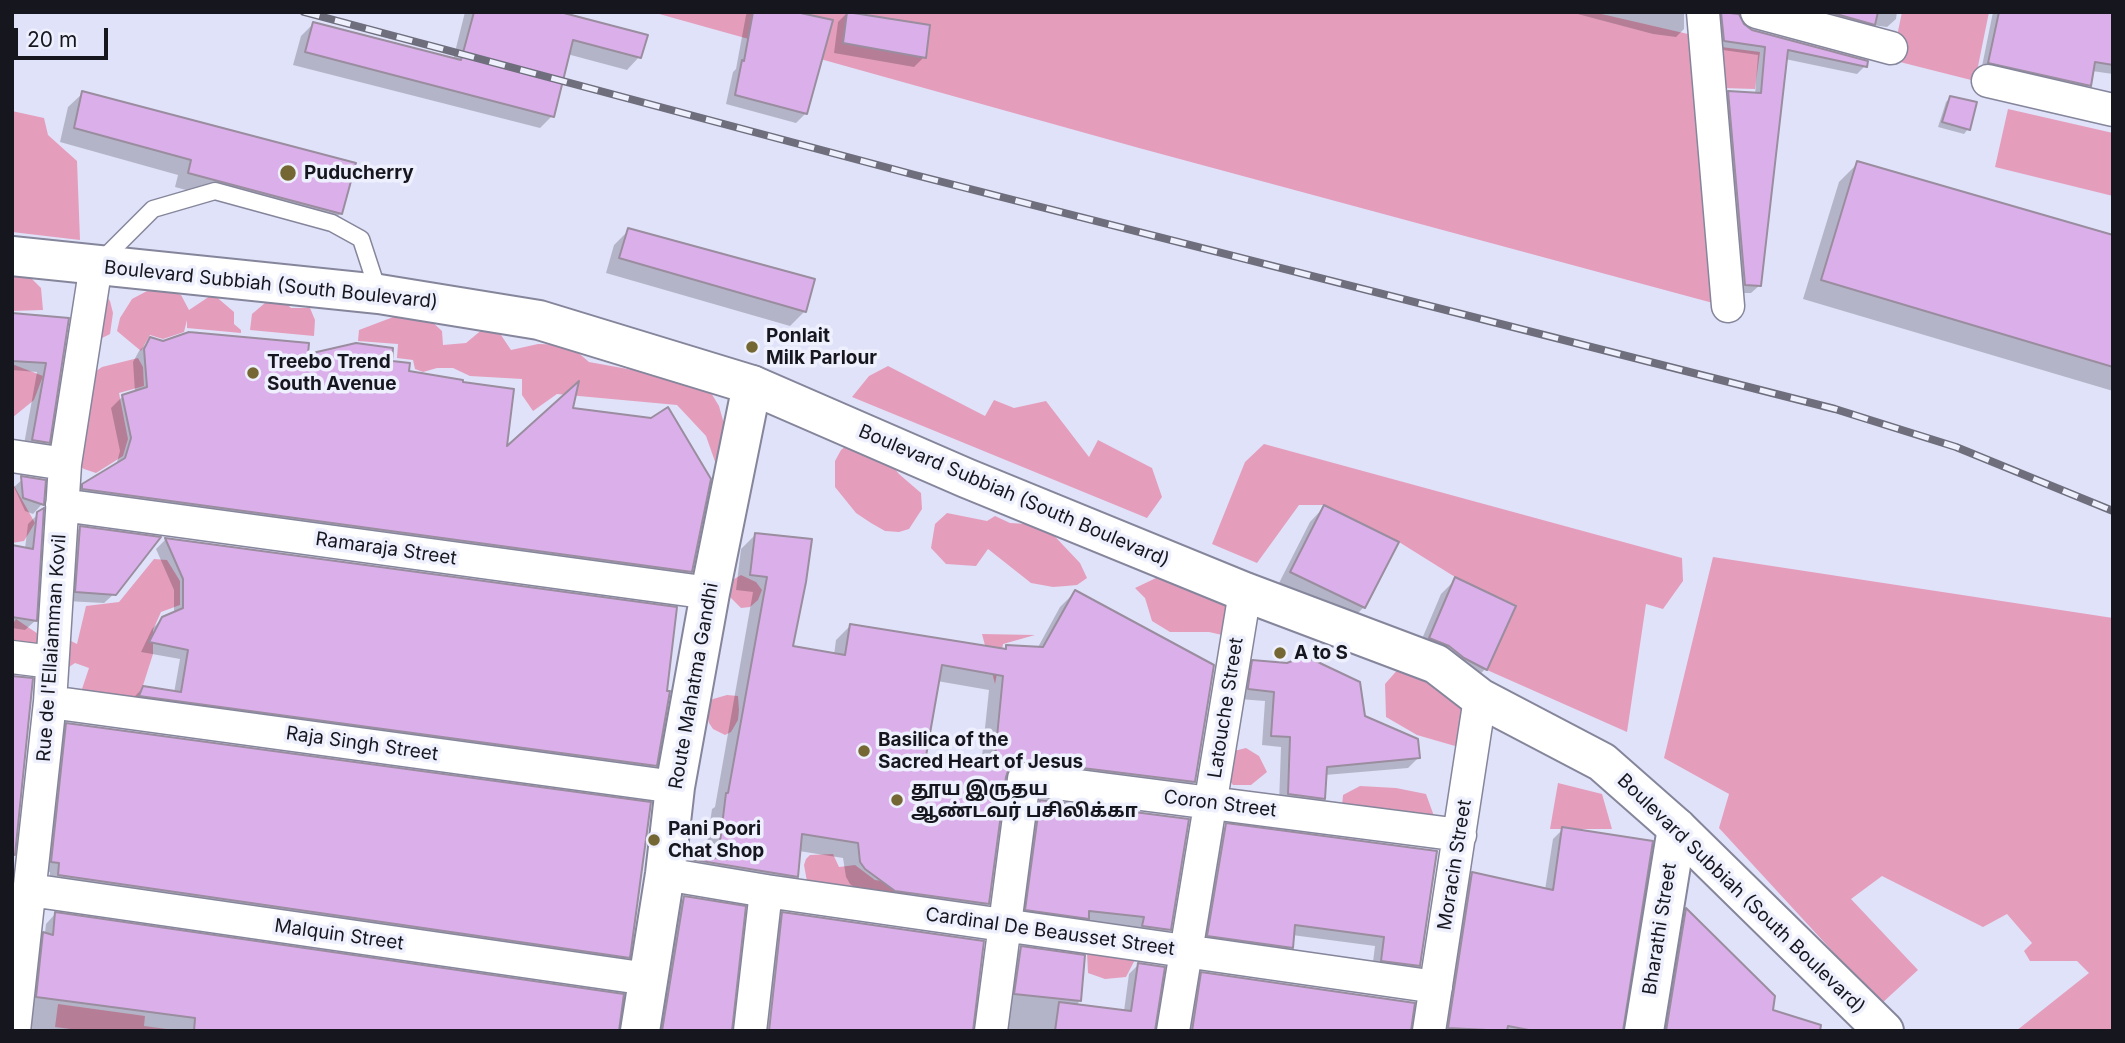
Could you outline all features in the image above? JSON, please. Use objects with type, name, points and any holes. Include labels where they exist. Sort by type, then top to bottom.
[{"type":"main road","name":"Boulevard Subbiah (South Boulevard)","points":[[12,256],[379,294],[539,320],[752,385],[966,478],[1245,592],[1436,664],[1480,698],[1602,762],[1677,828],[1884,1031]]},
{"type":"main road","name":"Route Mahatma Gandhi","points":[[640,1031],[665,874],[675,786],[752,385]]},
{"type":"main road","name":"Bharathi Street","points":[[1644,1031],[1677,828]]},
{"type":"street","points":[[1703,12],[1728,306]]},
{"type":"street","points":[[1757,12],[1891,48]]},
{"type":"street","points":[[1989,80],[2113,110]]},
{"type":"street","name":"Rue de l'Ellaiamman Kovil","points":[[14,1031],[19,920],[30,890],[50,702],[65,464],[96,265]]},
{"type":"street","points":[[12,456],[65,464]]},
{"type":"street","name":"Ramaraja Street","points":[[62,505],[710,593]]},
{"type":"street","name":"Latouche Street","points":[[1172,1031],[1245,592]]},
{"type":"street","points":[[12,657],[52,662]]},
{"type":"street","name":"Moracin Street","points":[[1429,1031],[1480,698]]},
{"type":"street","name":"Raja Singh Street","points":[[50,702],[675,786]]},
{"type":"street","name":"Coron Street","points":[[991,1031],[1024,779],[1460,835]]},
{"type":"street","name":"Cardinal De Beausset Street","points":[[665,874],[766,891],[1436,987]]},
{"type":"street","name":"Malquin Street","points":[[30,890],[648,979]]},
{"type":"street","points":[[750,1031],[766,891]]},
{"type":"lane","points":[[96,265],[153,209],[215,191],[332,223],[362,239],[379,294]]},
{"type":"shaded area","points":[[652,12],[1593,12],[1701,37],[1724,306],[1139,148]]},
{"type":"shaded area","points":[[1902,12],[1989,12],[1975,81],[1892,60]]},
{"type":"shaded area","points":[[1714,46],[1760,52],[1755,89],[1722,88]]},
{"type":"shaded area","points":[[2008,109],[2113,133],[2113,196],[1995,167]]},
{"type":"shaded area","points":[[12,111],[44,118],[48,135],[77,161],[80,240],[12,232]]},
{"type":"shaded area","points":[[21,268],[41,288],[43,310],[12,311],[12,271]]},
{"type":"shaded area","points":[[97,284],[110,301],[113,313],[110,334],[98,340]]},
{"type":"shaded area","points":[[147,291],[170,291],[181,295],[189,310],[213,294],[234,312],[234,324],[241,333],[187,328],[187,320],[184,332],[163,339],[150,335],[141,351],[117,331],[120,318],[132,299]]},
{"type":"shaded area","points":[[284,296],[291,308],[310,308],[315,320],[314,336],[250,330],[252,314],[265,303]]},
{"type":"shaded area","points":[[417,308],[442,331],[443,345],[466,343],[484,328],[501,335],[511,350],[538,344],[569,345],[589,362],[705,383],[719,406],[733,456],[725,490],[706,436],[677,405],[557,394],[533,411],[522,395],[522,379],[470,376],[453,368],[437,368],[423,372],[415,369],[413,360],[397,358],[398,344],[358,341],[359,330]]},
{"type":"shaded area","points":[[138,358],[143,367],[144,386],[119,393],[128,439],[123,456],[96,473],[84,469],[68,458],[83,380],[102,367]]},
{"type":"shaded area","points":[[12,364],[43,376],[34,400],[12,418]]},
{"type":"shaded area","points":[[888,366],[985,416],[994,400],[1014,408],[1046,401],[1089,457],[1098,440],[1152,468],[1162,497],[1147,518],[852,397],[869,376]]},
{"type":"shaded area","points":[[851,442],[883,454],[899,474],[921,493],[922,509],[909,529],[899,532],[885,531],[856,513],[835,487],[835,461],[841,450]]},
{"type":"shaded area","points":[[1264,444],[1682,558],[1683,581],[1663,609],[1646,604],[1627,732],[1487,670],[1516,605],[1455,577],[1399,542],[1324,505],[1299,505],[1257,563],[1212,544],[1245,462]]},
{"type":"shaded area","points":[[12,482],[35,523],[24,541],[12,543]]},
{"type":"shaded area","points":[[947,513],[987,521],[995,516],[1010,523],[1044,525],[1080,563],[1087,578],[1077,585],[1066,586],[1053,587],[1031,583],[988,549],[976,566],[946,564],[931,548],[935,524]]},
{"type":"shaded area","points":[[1713,557],[2113,618],[2113,1031],[2016,1031],[2089,973],[2077,961],[2030,961],[2024,951],[2032,943],[2007,914],[1983,927],[1882,876],[1851,899],[1918,970],[1881,1004],[1719,828],[1729,794],[1664,758]]},
{"type":"shaded area","points":[[154,559],[167,560],[180,581],[180,605],[161,612],[153,630],[153,654],[139,698],[148,696],[223,707],[217,720],[79,698],[89,668],[75,663],[57,675],[59,635],[77,644],[86,606],[119,602]]},
{"type":"shaded area","points":[[1177,568],[1237,585],[1231,637],[1209,632],[1170,632],[1152,621],[1145,598],[1135,588]]},
{"type":"shaded area","points":[[741,575],[756,582],[762,590],[758,600],[750,607],[741,608],[725,592],[724,585]]},
{"type":"shaded area","points":[[16,619],[50,642],[12,651],[12,625]]},
{"type":"shaded area","points":[[982,634],[1035,635],[1003,644],[995,684]]},
{"type":"shaded area","points":[[1400,667],[1477,694],[1472,728],[1455,746],[1417,735],[1386,717],[1385,684]]},
{"type":"shaded area","points":[[727,695],[738,696],[739,710],[738,720],[731,732],[725,735],[713,729],[709,723],[705,704]]},
{"type":"shaded area","points":[[1246,748],[1259,756],[1267,772],[1251,785],[1233,785],[1225,774],[1234,751]]},
{"type":"shaded area","points":[[1558,783],[1602,794],[1612,829],[1550,829]]},
{"type":"shaded area","points":[[1360,786],[1396,788],[1426,794],[1434,816],[1342,806],[1343,795]]},
{"type":"shaded area","points":[[833,854],[839,867],[855,865],[875,880],[898,883],[911,891],[904,904],[808,887],[804,865],[806,859],[810,855]]},
{"type":"shaded area","points":[[1087,952],[1139,952],[1126,977],[1105,979],[1088,973]]},
{"type":"shaded area","points":[[58,1004],[145,1016],[144,1026],[182,1031],[85,1031],[55,1027]]},
{"type":"building","points":[[474,12],[560,12],[648,35],[641,58],[573,40],[554,117],[305,52],[313,22],[461,60]]},
{"type":"building","points":[[753,12],[796,12],[833,20],[807,114],[735,95]]},
{"type":"building","points":[[847,12],[930,25],[926,58],[843,43]]},
{"type":"building","points":[[1721,12],[1739,14],[1744,24],[1752,30],[1868,61],[1867,67],[1788,50],[1761,286],[1745,285],[1728,91],[1761,93],[1765,47],[1724,41]]},
{"type":"building","points":[[1829,12],[1878,12],[1875,25]]},
{"type":"building","points":[[1999,12],[2113,12],[2113,65],[2095,62],[2091,86],[1988,63]]},
{"type":"building","points":[[82,91],[356,163],[342,214],[188,173],[191,160],[74,128]]},
{"type":"building","points":[[1950,96],[1977,102],[1970,130],[1942,122]]},
{"type":"building","points":[[1857,161],[2113,235],[2113,367],[1821,280]]},
{"type":"building","points":[[628,228],[815,279],[806,312],[619,258]]},
{"type":"building","points":[[12,313],[69,318],[50,443],[32,440],[46,363],[12,361]]},
{"type":"building","points":[[189,332],[309,343],[308,354],[356,343],[393,348],[392,361],[410,363],[409,371],[514,389],[507,446],[579,381],[573,408],[651,418],[668,407],[711,479],[692,572],[82,489],[82,484],[125,458],[131,438],[122,395],[147,387],[144,349],[150,337],[163,341]]},
{"type":"building","points":[[21,476],[46,480],[44,505],[23,498]]},
{"type":"building","points":[[1324,505],[1399,542],[1365,608],[1290,572]]},
{"type":"building","points":[[44,508],[37,621],[12,617],[12,545],[33,549],[37,512]]},
{"type":"building","points":[[80,526],[161,537],[116,595],[75,592]]},
{"type":"building","points":[[755,533],[812,539],[793,646],[845,655],[850,624],[1006,649],[1006,645],[1043,647],[1075,590],[1214,665],[1195,782],[1026,761],[1016,762],[1009,768],[1006,777],[989,904],[895,891],[865,869],[860,862],[858,843],[802,834],[798,877],[689,859],[689,855],[718,858],[726,793],[767,577],[750,575]],"holes":[[[942,665],[1003,676],[994,767],[926,756]]]},
{"type":"building","points":[[165,538],[677,607],[667,691],[670,691],[657,766],[139,696],[143,686],[181,692],[188,650],[149,642],[162,617],[183,608],[183,579]]},
{"type":"building","points":[[1455,577],[1516,606],[1487,670],[1464,658],[1449,646],[1429,638]]},
{"type":"building","points":[[1305,656],[1360,682],[1365,716],[1418,739],[1420,758],[1327,767],[1325,799],[1288,794],[1290,737],[1271,736],[1274,692],[1248,687],[1252,660],[1287,663]]},
{"type":"building","points":[[12,676],[33,678],[15,855],[12,854]]},
{"type":"building","points":[[66,723],[651,802],[630,958],[58,875],[59,863],[51,862]]},
{"type":"building","points":[[1040,800],[1189,819],[1171,930],[1142,926],[1144,917],[1089,911],[1089,919],[1025,910]]},
{"type":"building","points":[[1226,823],[1437,851],[1420,966],[1381,961],[1384,937],[1295,925],[1293,948],[1207,936]]},
{"type":"building","points":[[1562,827],[1653,841],[1623,1031],[1534,1031],[1508,1026],[1507,1031],[1448,1028],[1472,872],[1553,890]]},
{"type":"building","points":[[684,896],[746,906],[732,1031],[662,1031]]},
{"type":"building","points":[[1686,908],[1775,996],[1773,1010],[1821,1025],[1820,1031],[1666,1031]]},
{"type":"building","points":[[55,912],[624,994],[619,1031],[194,1031],[195,1018],[36,997],[43,932],[53,935]]},
{"type":"building","points":[[782,912],[984,941],[973,1031],[769,1031]]},
{"type":"building","points":[[1021,946],[1085,955],[1081,1001],[1014,994]]},
{"type":"building","points":[[1138,963],[1165,967],[1155,1031],[1055,1031],[1059,1002],[1131,1011]]},
{"type":"building","points":[[1201,972],[1415,1003],[1411,1031],[1192,1031]]},
{"type":"railway","points":[[304,12],[915,175],[1835,409],[1956,447],[2113,511]]},
{"type":"place","name":"Puducherry","points":[[288,173]]},
{"type":"place","name":"Ponlait Milk Parlour","points":[[752,347]]},
{"type":"place","name":"Treebo Trend South Avenue","points":[[253,373]]},
{"type":"place","name":"A to S","points":[[1280,653]]},
{"type":"place","name":"Basilica of the Sacred Heart of Jesus","points":[[864,751]]},
{"type":"place","name":"தூய இருதய ஆண்டவர் பசிலிக்கா","points":[[897,800]]},
{"type":"place","name":"Pani Poori Chat Shop","points":[[654,840]]}]
